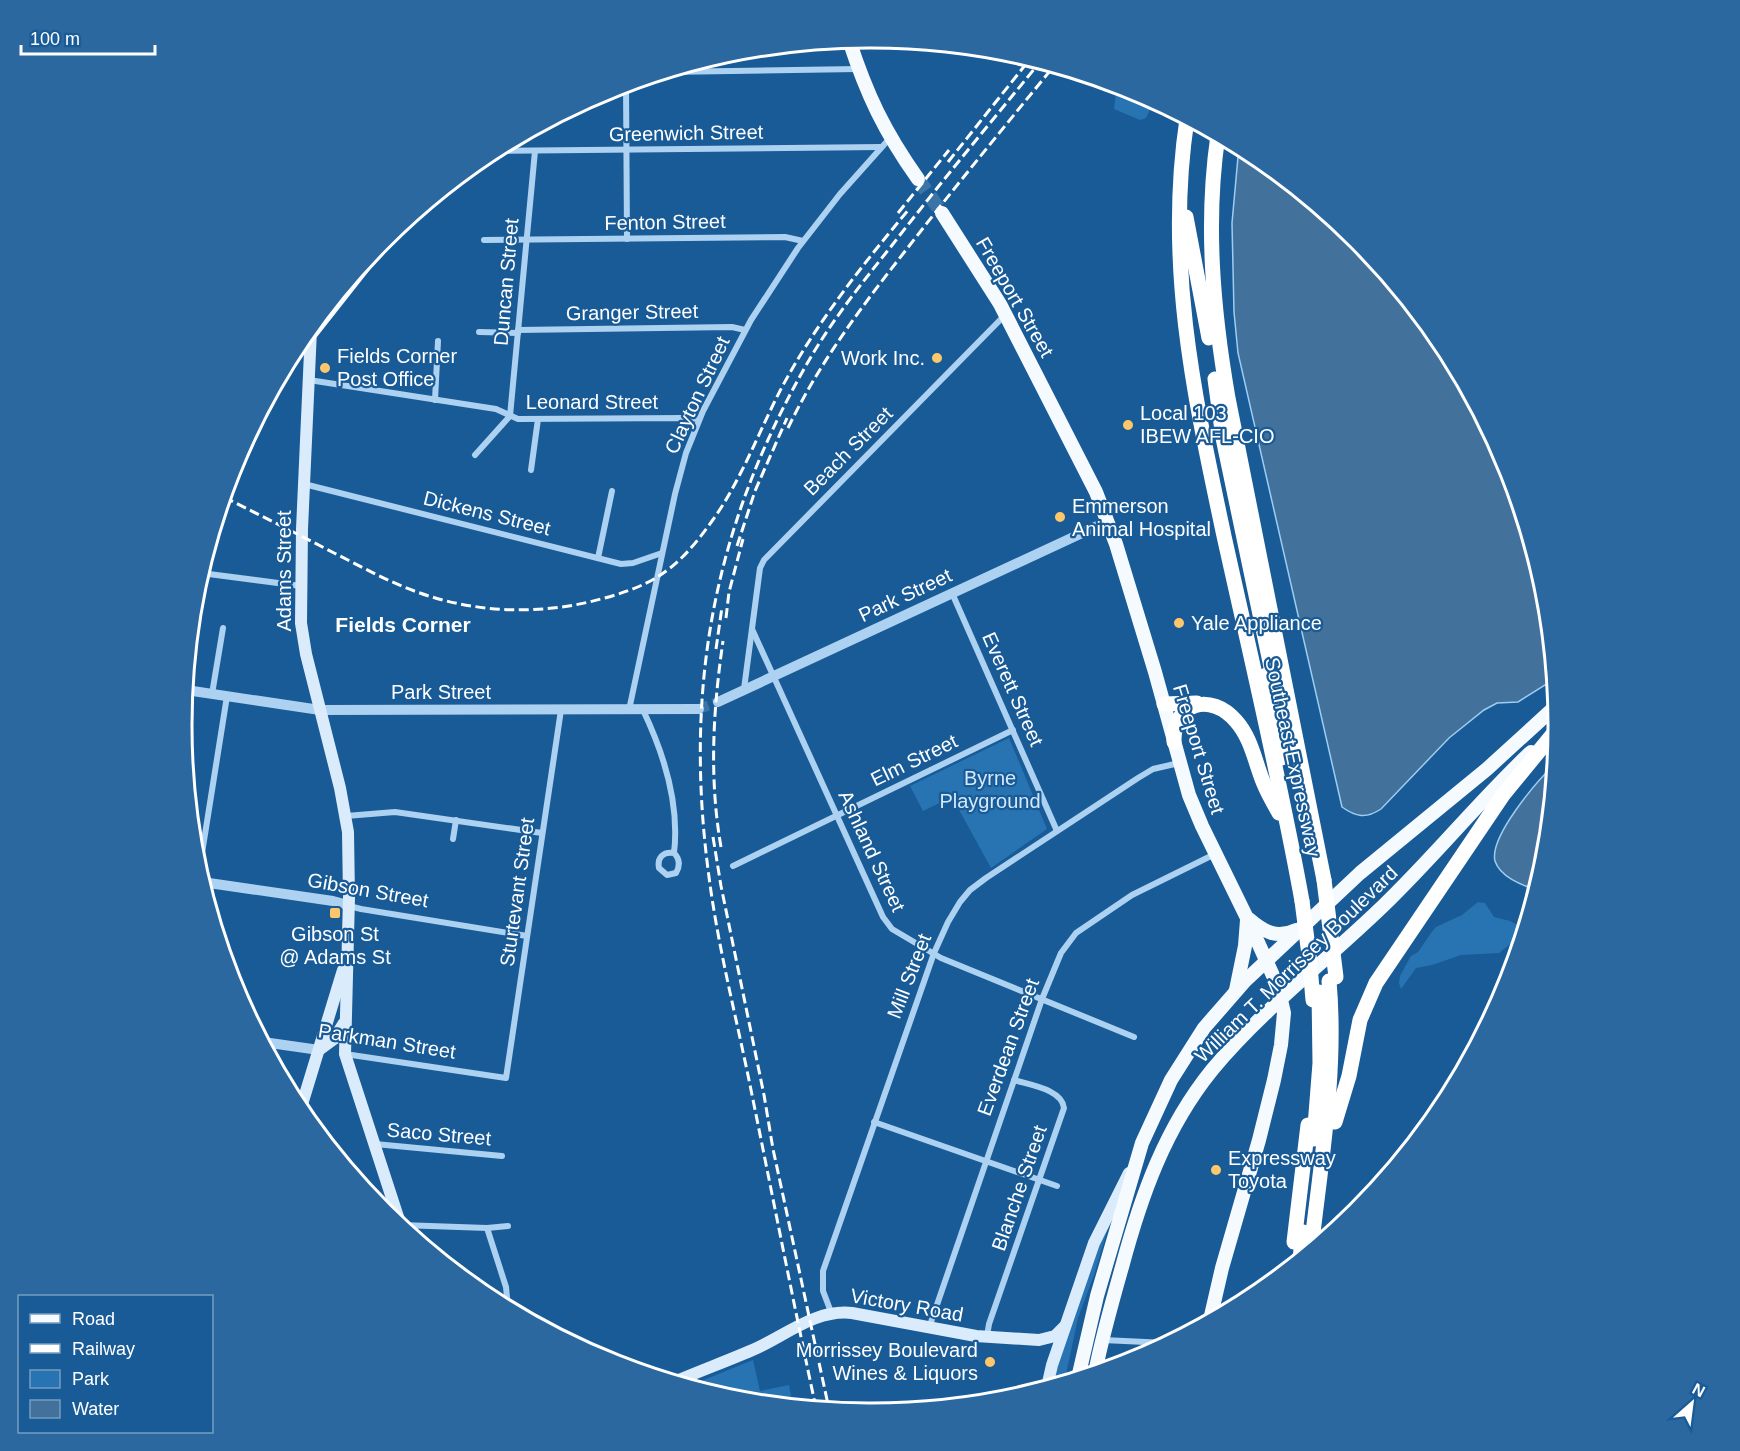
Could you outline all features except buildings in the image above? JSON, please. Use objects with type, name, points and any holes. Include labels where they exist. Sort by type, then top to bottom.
[{"type":"highway","name":"Southeast Expressway","points":[[1186,127],[1180,188],[1179,237],[1181,290],[1191,375],[1287,827],[1313,890],[1310,955],[1324,988],[1293,1254]]},
{"type":"highway","name":"Southeast Expressway","points":[[1217,144],[1211,242],[1216,320],[1313,890],[1324,988],[1339,1062],[1335,1122],[1321,1231]]},
{"type":"highway","points":[[1180,188],[1209,340],[1223,438],[1313,890]]},
{"type":"highway","points":[[1209,340],[1211,242]]},
{"type":"highway","points":[[1174,742],[1175,726],[1181,716],[1190,708],[1202,703]]},
{"type":"highway","points":[[1164,704],[1211,704],[1223,710],[1241,727],[1254,754],[1264,785],[1287,827]]},
{"type":"highway","points":[[1335,1122],[1349,1076],[1360,1020],[1376,983],[1503,795],[1547,741]]},
{"type":"highway","points":[[1312,1239],[1329,1087],[1331,1024],[1324,988]]},
{"type":"highway","points":[[1301,1248],[1318,1095],[1324,988]]},
{"type":"main road","points":[[852,48],[885,143],[918,179]]},
{"type":"main road","name":"Freeport Street","points":[[942,213],[1006,314],[1083,464],[1108,521],[1164,704],[1179,763],[1197,814],[1248,918],[1275,980],[1281,1000],[1284,1013],[1281,1045],[1272,1090],[1216,1308]]},
{"type":"main road","name":"Adams Street","points":[[310,345],[301,586],[303,638],[346,816],[349,861],[345,1054],[395,1209]]},
{"type":"main road","name":"William T. Morrissey Boulevard","points":[[1080,1370],[1137,1158],[1154,1114],[1174,1074],[1204,1028],[1266,960],[1366,867],[1475,779],[1547,714]]},
{"type":"main road","name":"William T. Morrissey Boulevard","points":[[1097,1363],[1139,1208],[1152,1171],[1165,1143],[1213,1070],[1281,1000],[1407,883],[1496,786],[1547,738]]},
{"type":"main road","points":[[1248,918],[1261,929],[1274,934],[1289,933],[1303,926]]},
{"type":"main road","points":[[1236,991],[1248,918]]},
{"type":"main road","name":"Adams Street","points":[[304,1098],[347,954]]},
{"type":"main road","name":"Adams Street","points":[[319,1050],[334,1039],[345,1021]]},
{"type":"main road","name":"Parkman Street","points":[[319,1050],[345,1054]]},
{"type":"main road","points":[[1049,1379],[1096,1236],[1137,1158]]},
{"type":"main road","name":"Victory Road","points":[[686,1377],[754,1349],[831,1312],[852,1313],[928,1329],[987,1337],[1040,1340],[1055,1336],[1064,1328]]},
{"type":"main road","points":[[1040,1340],[1048,1349],[1052,1365]]},
{"type":"main road","points":[[1075,1371],[1084,1347]]},
{"type":"street","points":[[693,72],[859,69]]},
{"type":"street","points":[[626,94],[627,239]]},
{"type":"street","name":"Greenwich Street","points":[[511,152],[885,143]]},
{"type":"street","name":"Clayton Street","points":[[629,710],[680,473],[699,419],[745,330],[803,241],[885,143]]},
{"type":"street","name":"Duncan Street","points":[[510,416],[535,151]]},
{"type":"street","name":"Fenton Street","points":[[484,240],[785,237],[803,241]]},
{"type":"street","name":"Beach Street","points":[[744,689],[760,568],[764,560],[1006,314]]},
{"type":"street","name":"Granger Street","points":[[479,332],[732,327],[745,330]]},
{"type":"street","points":[[435,400],[438,341]]},
{"type":"street","name":"Leonard Street","points":[[308,380],[496,409],[518,419],[699,419]]},
{"type":"street","points":[[475,455],[510,416]]},
{"type":"street","points":[[531,470],[538,419]]},
{"type":"street","name":"Dickens Street","points":[[304,484],[627,564],[662,553]]},
{"type":"street","points":[[598,558],[612,491]]},
{"type":"street","name":"Park Street","points":[[718,702],[1108,521]]},
{"type":"street","points":[[210,574],[301,586]]},
{"type":"street","name":"Everett Street","points":[[952,593],[1057,831]]},
{"type":"street","points":[[212,694],[224,627]]},
{"type":"street","points":[[752,629],[773,675]]},
{"type":"street","name":"Ashland Street","points":[[773,675],[886,923],[895,931],[934,953],[1134,1037]]},
{"type":"street","name":"Park Street","points":[[194,691],[320,710],[699,709]]},
{"type":"street","points":[[203,844],[227,696]]},
{"type":"street","name":"Sturtevant Street","points":[[506,1078],[561,710]]},
{"type":"street","points":[[643,710],[657,739],[667,773],[676,830],[674,853]]},
{"type":"street","name":"Elm Street","points":[[733,866],[1013,730]]},
{"type":"street","name":"Mill Street","points":[[831,1312],[823,1291],[822,1274],[934,953],[950,916],[966,894],[986,878],[1146,773],[1179,763]]},
{"type":"street","points":[[346,816],[395,812],[542,833]]},
{"type":"street","points":[[453,839],[456,820]]},
{"type":"street","name":"Everdean Street","points":[[928,1329],[1042,999],[1061,952],[1076,933],[1132,895],[1215,854]]},
{"type":"street","name":"Gibson Street","points":[[212,884],[527,936]]},
{"type":"street","name":"Parkman Street","points":[[272,1043],[319,1050]]},
{"type":"street","name":"Parkman Street","points":[[345,1054],[506,1078]]},
{"type":"street","name":"Blanche Street","points":[[987,1337],[989,1324],[1063,1110],[1063,1102],[1054,1093],[1014,1080]]},
{"type":"street","points":[[874,1122],[1057,1186]]},
{"type":"street","name":"Saco Street","points":[[374,1144],[502,1156]]},
{"type":"street","points":[[414,1226],[487,1228],[508,1226]]},
{"type":"street","points":[[487,1228],[506,1287],[507,1297]]},
{"type":"street","points":[[1102,1340],[1149,1342]]},
{"type":"green space","points":[[1116,95],[1150,109],[1146,118],[1140,120],[1114,109]]},
{"type":"green space","name":"Byrne Playground","points":[[1009,738],[1047,829],[991,868],[952,797],[923,811],[910,786]]},
{"type":"green space","points":[[1478,902],[1485,903],[1494,917],[1517,925],[1512,942],[1499,953],[1461,955],[1416,968],[1401,989],[1400,976],[1411,956],[1418,952],[1436,927],[1462,915]]},
{"type":"green space","points":[[1110,1221],[1078,1318],[1066,1374],[1055,1377],[1056,1368],[1102,1237]]},
{"type":"green space","points":[[753,1360],[760,1391],[789,1385],[791,1398],[738,1390],[701,1381]]},
{"type":"water","points":[[1238,157],[1317,216],[1379,279],[1433,349],[1478,426],[1512,508],[1524,550],[1542,637],[1546,684],[1518,702],[1497,703],[1484,710],[1449,738],[1381,809],[1371,814],[1361,816],[1342,807],[1238,353],[1234,312],[1232,223]]},
{"type":"water","points":[[1546,774],[1542,814],[1527,887],[1502,872],[1495,861],[1495,851],[1507,824]]},
{"type":"tunnel","points":[[918,179],[942,213]]},
{"type":"tunnel","points":[[699,709],[718,702]]},
{"type":"railway","points":[[948,162],[1024,66]]},
{"type":"railway","points":[[814,1401],[722,955],[709,877],[702,809],[700,742],[704,678],[713,615],[727,553],[747,491],[772,430],[814,352],[869,274],[1035,69]]},
{"type":"railway","points":[[788,428],[827,358],[858,314],[942,204],[1049,72]]},
{"type":"railway","points":[[898,213],[949,150]]},
{"type":"railway","points":[[231,501],[396,584],[459,604],[503,609],[546,609],[589,602],[629,590],[673,566],[699,539],[732,489],[782,387],[810,339],[858,272],[910,208]]},
{"type":"railway","points":[[737,546],[755,491],[787,418]]},
{"type":"railway","points":[[726,618],[729,592],[743,539]]},
{"type":"railway","points":[[716,649],[722,607]]},
{"type":"railway","points":[[721,847],[715,795],[714,744],[723,641]]},
{"type":"railway","points":[[713,837],[773,1149],[827,1402]]},
{"type":"place","name":"Work Inc.","points":[[937,358]]},
{"type":"place","name":"Fields Corner Post Office","points":[[325,368]]},
{"type":"place","name":"Local 103 IBEW AFL-CIO","points":[[1128,425]]},
{"type":"place","name":"Emmerson Animal Hospital","points":[[1060,517]]},
{"type":"place","name":"Yale Appliance","points":[[1179,623]]},
{"type":"place","name":"Gibson St @ Adams St","points":[[335,913]]},
{"type":"place","name":"Expressway Toyota","points":[[1216,1170]]},
{"type":"place","name":"Morrissey Boulevard Wines & Liquors","points":[[990,1362]]},
{"type":"district","name":"Fields Corner","points":[[403,624]]}]
